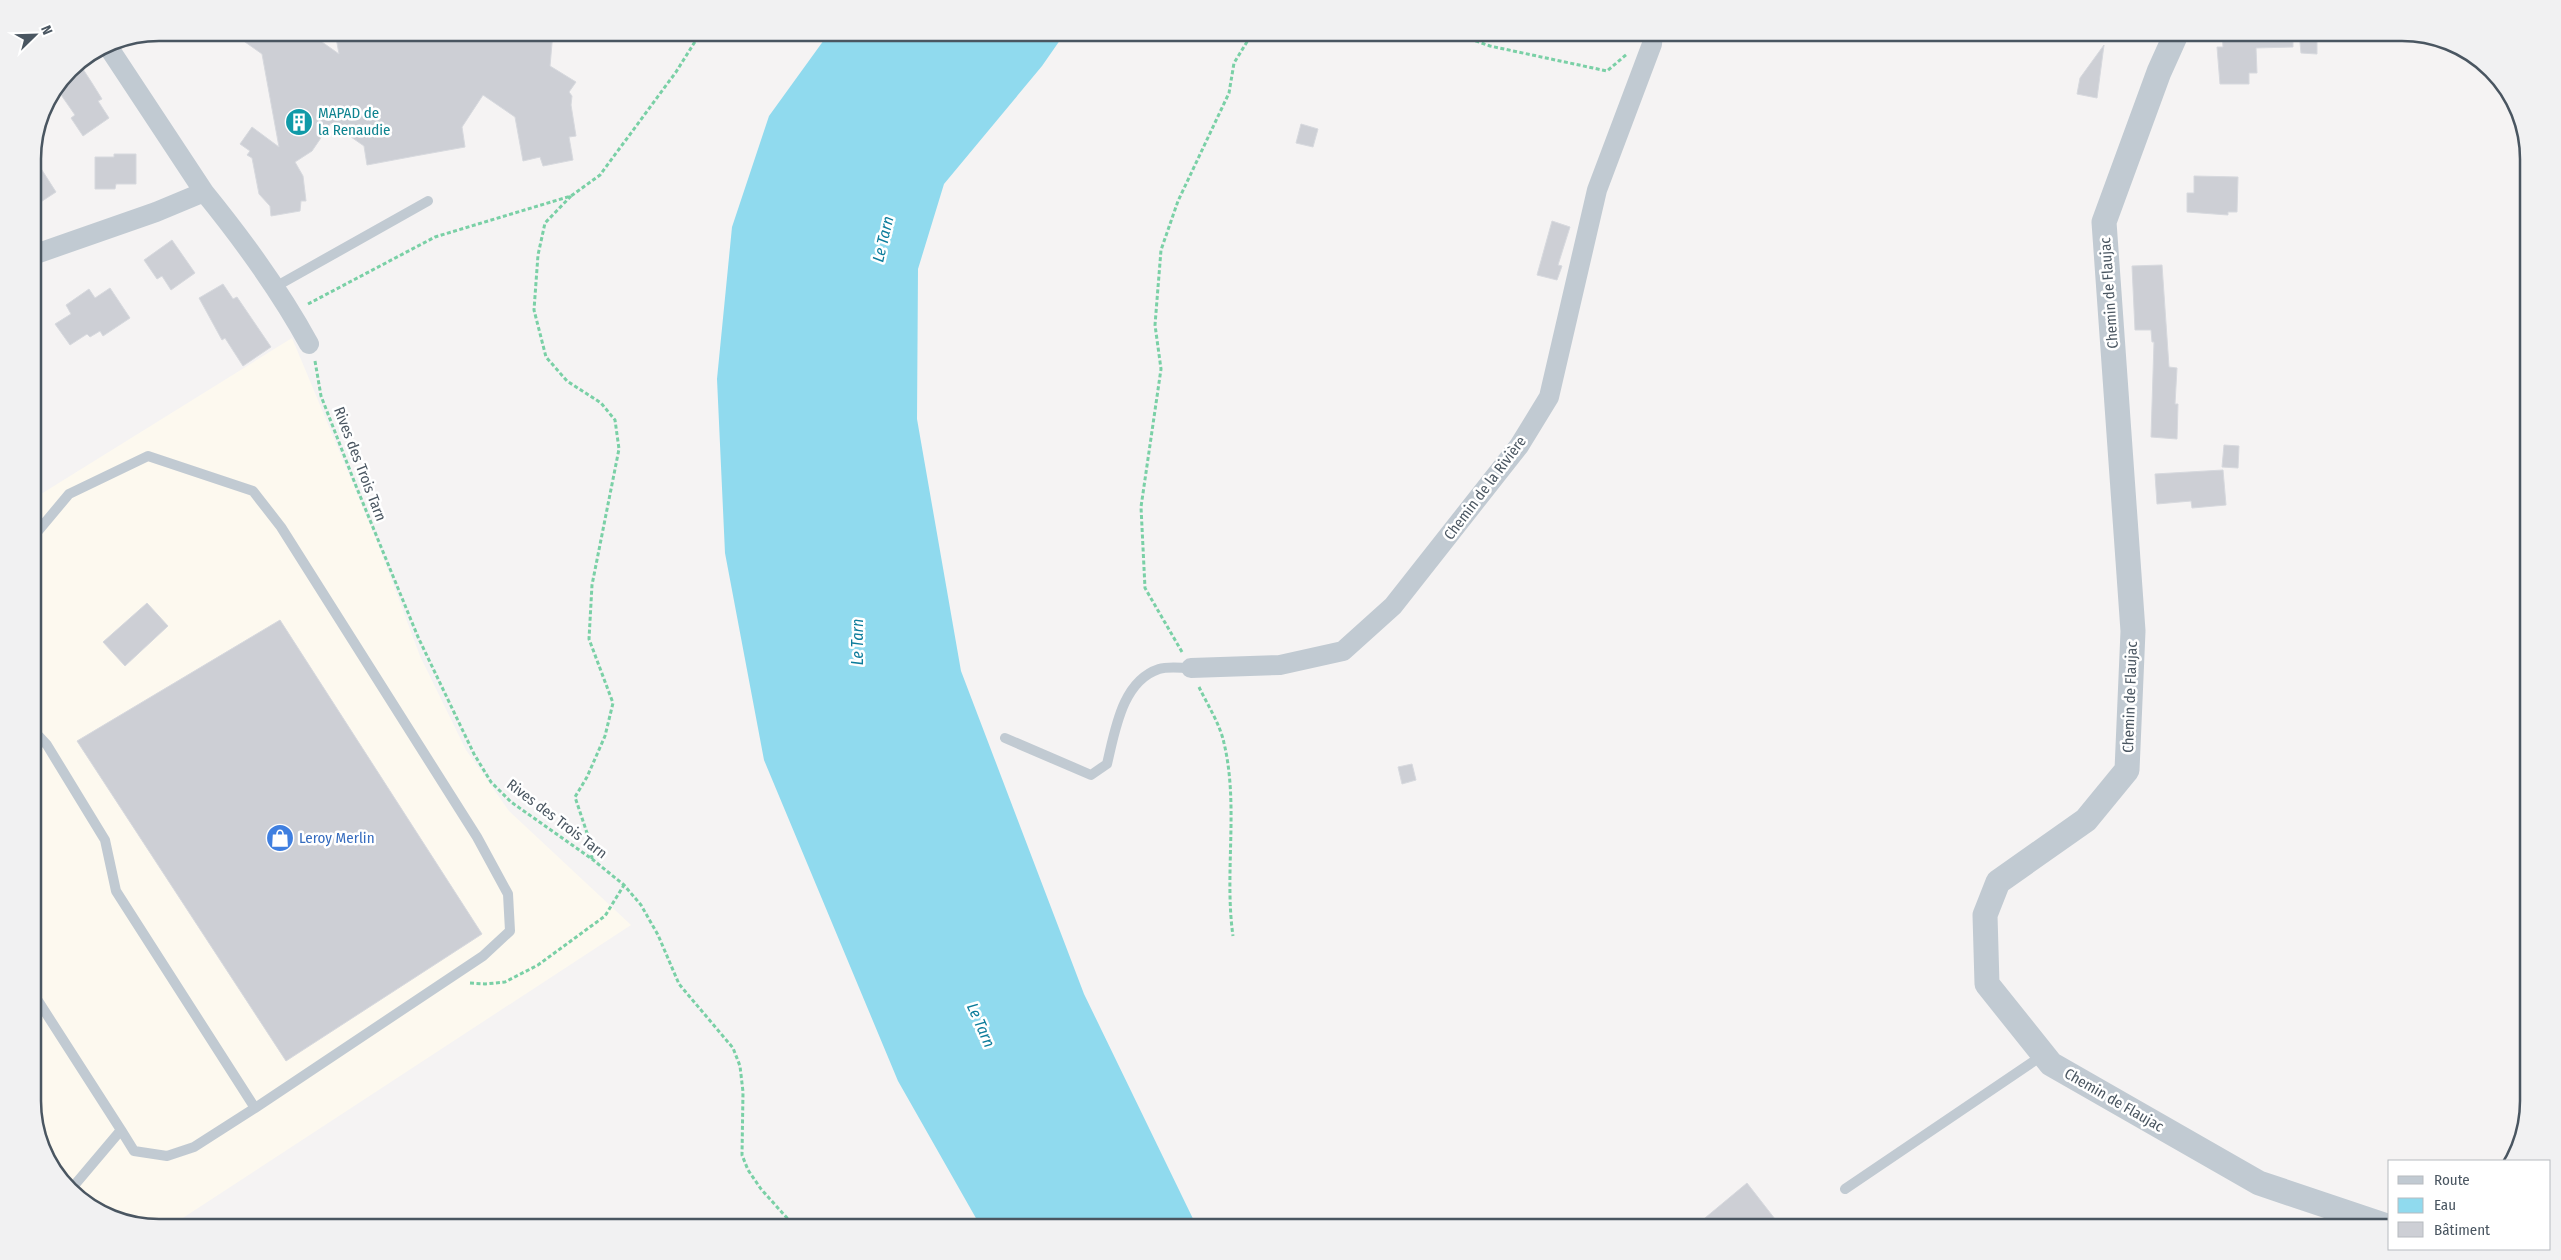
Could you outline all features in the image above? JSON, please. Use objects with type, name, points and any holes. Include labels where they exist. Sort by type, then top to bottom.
[{"type":"street","name":"Chemin de la Rivière","points":[[1191,668],[1280,665],[1343,651],[1393,606],[1519,446],[1548,397],[1597,190],[1652,41]]},
{"type":"street","name":"Chemin de Flaujac","points":[[2173,41],[2159,72],[2104,222],[2133,631],[2127,770],[2086,820],[1998,882],[1985,914],[1987,984],[2051,1064],[2259,1182],[2367,1219]]},
{"type":"street","points":[[111,51],[204,192],[250,248],[292,313],[309,344]]},
{"type":"street","points":[[42,252],[156,212],[204,192]]},
{"type":"lane","points":[[275,287],[428,202]]},
{"type":"lane","points":[[42,526],[69,494],[148,456],[253,490],[281,526],[476,837],[508,894],[510,931],[483,956],[254,1108],[194,1147],[167,1156],[134,1151],[42,1007]]},
{"type":"lane","points":[[1005,738],[1091,775],[1107,764],[1118,718],[1139,680],[1160,668],[1191,668]]},
{"type":"lane","points":[[42,739],[48,745],[105,840],[116,891],[254,1108]]},
{"type":"lane","points":[[1845,1189],[2043,1054]]},
{"type":"lane","points":[[75,1184],[121,1130]]},
{"type":"path","points":[[592,860],[591,845],[575,797],[587,777],[605,736],[613,703],[589,639],[592,585],[619,449],[615,420],[601,403],[567,381],[546,357],[534,310],[538,256],[545,223],[571,196],[600,175],[676,72],[695,41]]},
{"type":"path","points":[[1233,936],[1228,904],[1230,796],[1224,742],[1191,668],[1145,588],[1141,507],[1161,369],[1155,325],[1161,250],[1178,201],[1229,93],[1234,63],[1247,41]]},
{"type":"path","points":[[1476,41],[1490,46],[1607,71],[1628,52]]},
{"type":"path","points":[[292,313],[435,237],[571,196]]},
{"type":"path","name":"Rives des Trois Tarn","points":[[309,344],[317,367],[321,396],[356,486],[418,637],[474,754],[491,782],[511,802],[564,838],[624,885],[641,905],[658,935],[679,984],[733,1048],[740,1066],[743,1092],[742,1155],[748,1170],[761,1189],[787,1219]]},
{"type":"path","points":[[447,980],[485,984],[505,982],[538,965],[600,920],[624,885]]},
{"type":"shaded area","points":[[292,338],[378,544],[420,656],[466,750],[509,811],[631,925],[181,1219],[144,1218],[129,1215],[107,1207],[94,1199],[70,1179],[61,1166],[47,1139],[44,1124],[42,1109],[42,493]]},
{"type":"water","name":"Le Tarn","points":[[823,41],[1059,41],[1042,66],[944,184],[918,269],[917,419],[961,671],[1084,994],[1193,1219],[976,1219],[898,1081],[764,760],[725,553],[717,379],[732,227],[769,116]]},
{"type":"building","points":[[244,41],[321,41],[339,54],[337,41],[552,41],[550,66],[576,82],[569,92],[572,96],[571,105],[576,136],[569,137],[573,160],[543,166],[540,157],[523,161],[515,117],[483,95],[462,127],[465,147],[367,165],[364,146],[331,123],[312,151],[295,162],[303,176],[306,201],[301,201],[300,211],[271,216],[270,206],[259,194],[252,158],[247,155],[250,151],[240,144],[252,127],[279,147],[262,54]]},
{"type":"building","points":[[2223,41],[2293,41],[2293,47],[2256,48],[2257,73],[2249,73],[2249,84],[2220,84],[2217,47],[2223,47]]},
{"type":"building","points":[[2300,41],[2317,41],[2317,54],[2301,53]]},
{"type":"building","points":[[2104,45],[2097,98],[2077,94],[2080,78]]},
{"type":"building","points":[[83,69],[102,99],[98,101],[109,118],[83,136],[71,118],[75,115],[61,94],[70,81]]},
{"type":"building","points":[[1301,124],[1318,129],[1313,147],[1296,143]]},
{"type":"building","points":[[114,154],[136,154],[136,184],[116,184],[115,189],[95,189],[95,157],[114,157]]},
{"type":"building","points":[[42,170],[56,192],[42,201]]},
{"type":"building","points":[[2194,176],[2238,177],[2237,212],[2228,212],[2228,215],[2187,212],[2187,193],[2194,193]]},
{"type":"building","points":[[1552,221],[1570,227],[1558,265],[1562,266],[1557,280],[1537,275]]},
{"type":"building","points":[[172,240],[195,273],[171,290],[162,276],[157,279],[144,260]]},
{"type":"building","points":[[2162,265],[2169,367],[2177,368],[2175,404],[2178,404],[2177,439],[2151,437],[2154,342],[2152,342],[2151,330],[2135,330],[2132,266]]},
{"type":"building","points":[[223,284],[233,299],[237,297],[271,347],[243,366],[225,338],[222,340],[199,298]]},
{"type":"building","points":[[110,288],[130,318],[103,336],[100,331],[90,337],[87,334],[70,345],[55,324],[71,314],[66,305],[89,289],[95,298]]},
{"type":"building","points":[[2224,445],[2239,446],[2238,468],[2222,467]]},
{"type":"building","points":[[2223,470],[2226,505],[2192,508],[2191,501],[2157,504],[2155,474]]},
{"type":"building","points":[[147,603],[168,626],[125,666],[103,642]]},
{"type":"building","name":"Leroy Merlin","points":[[280,620],[482,934],[286,1061],[77,741]]},
{"type":"building","points":[[1412,764],[1416,780],[1402,784],[1398,767]]},
{"type":"building","points":[[1747,1183],[1775,1219],[1704,1219]]},
{"type":"place","name":"MAPAD de la Renaudie","points":[[299,122]]},
{"type":"place","name":"Leroy Merlin","points":[[280,838]]}]
